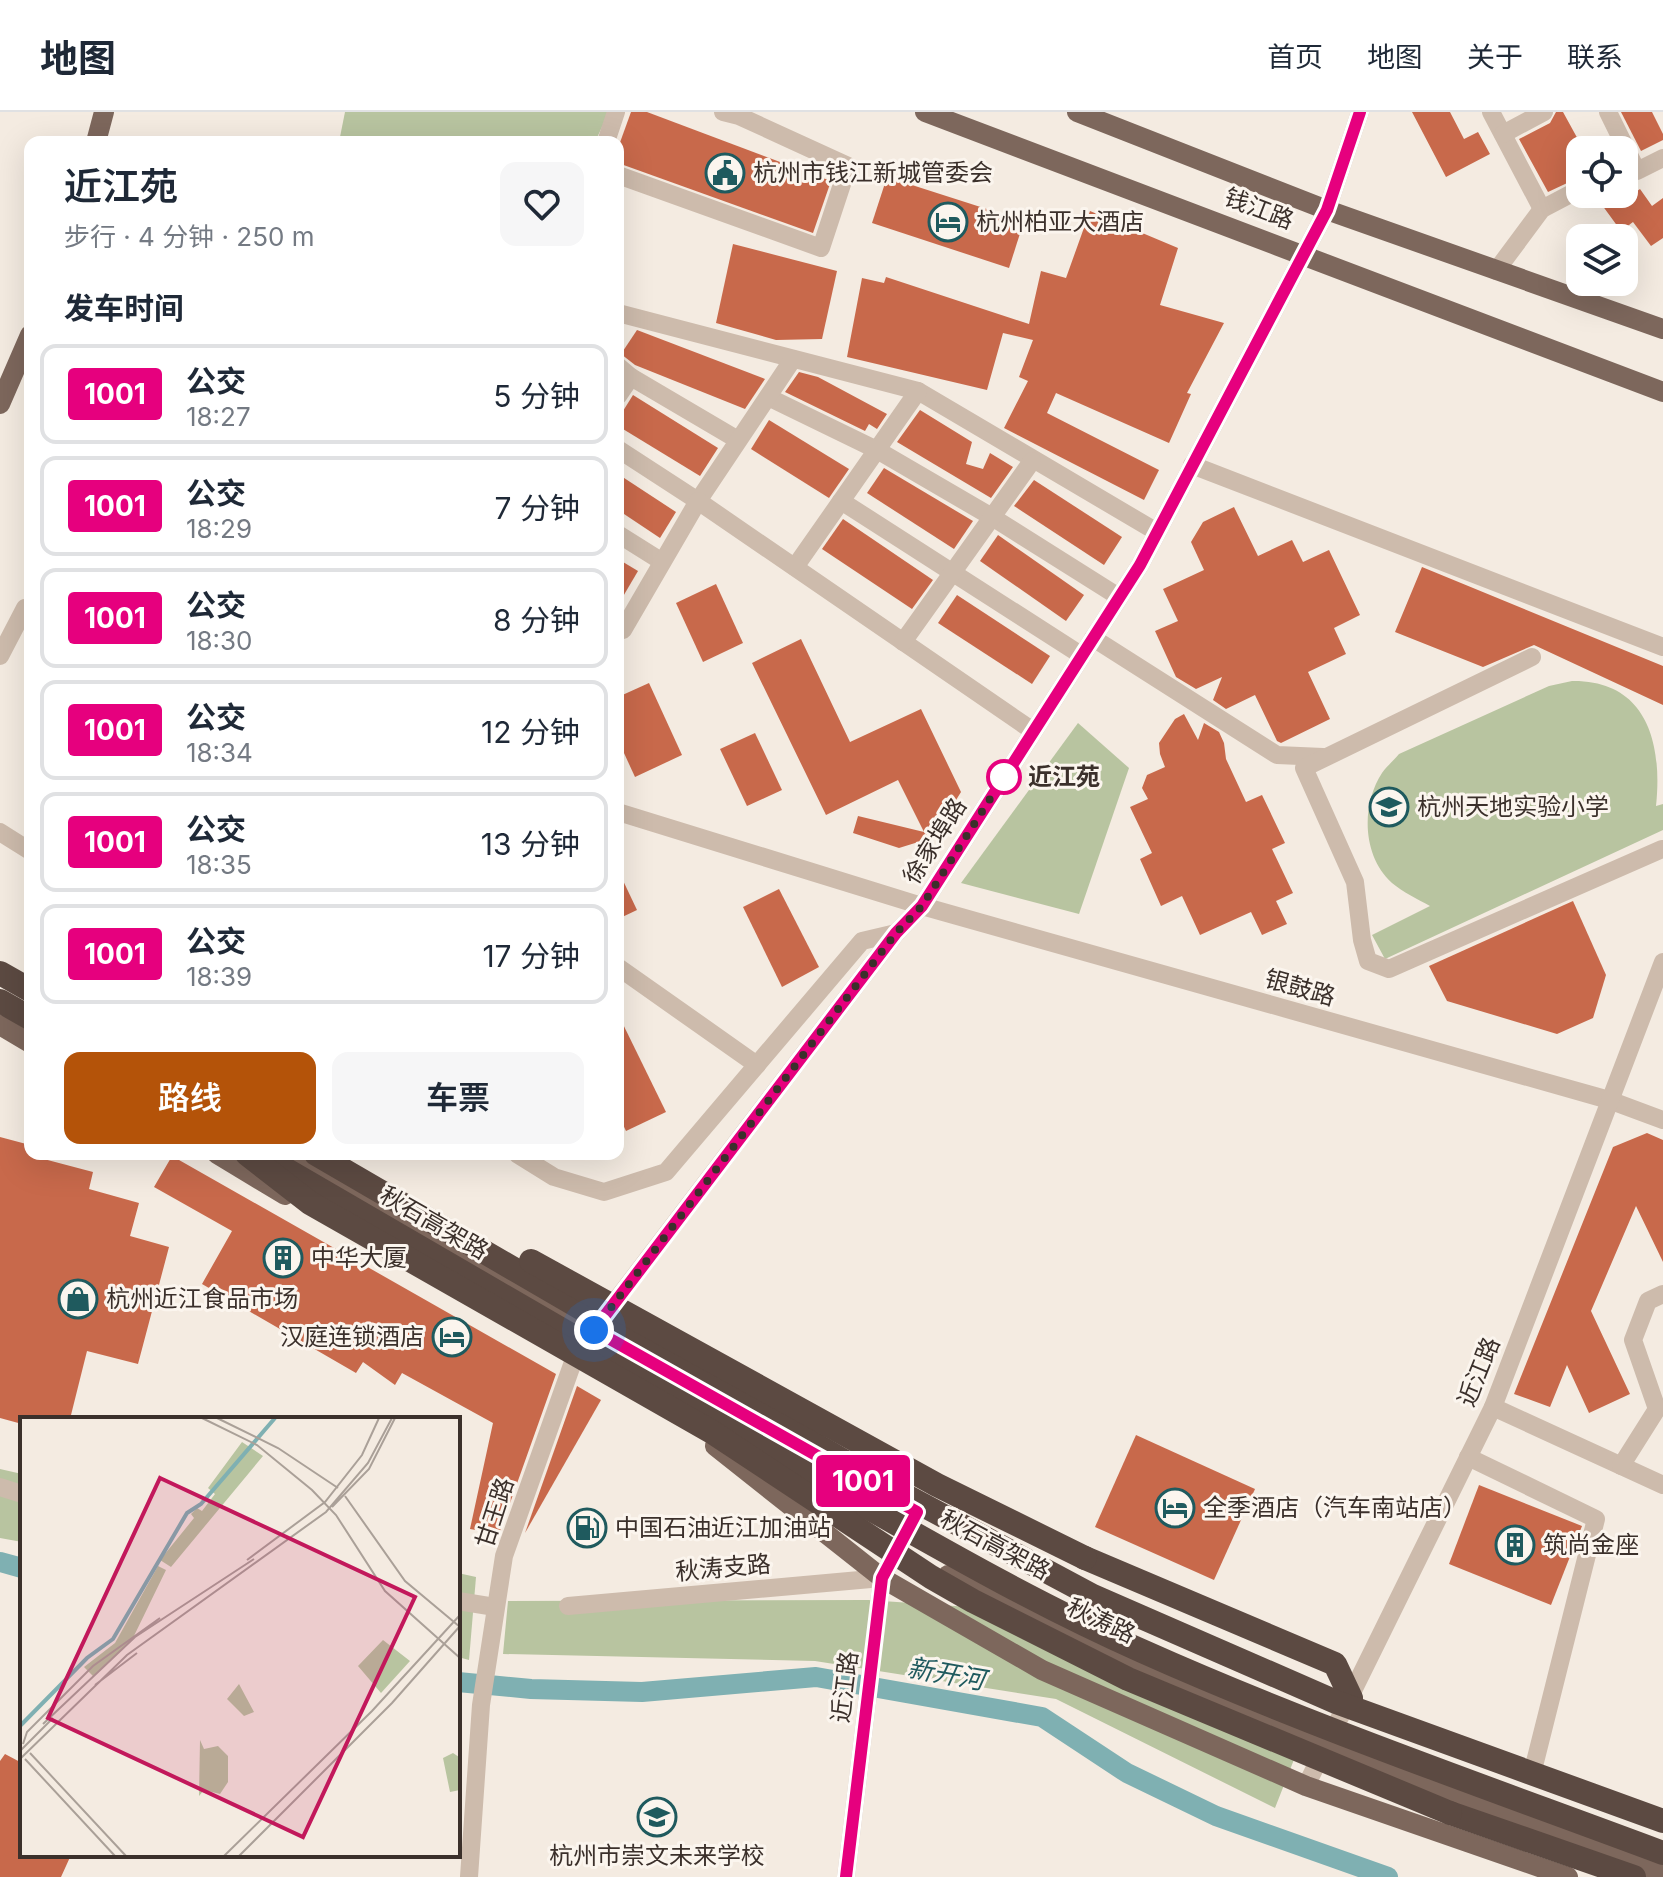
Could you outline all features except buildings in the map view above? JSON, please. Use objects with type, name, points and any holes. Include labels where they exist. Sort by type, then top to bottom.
[{"type":"highway","points":[[0,973],[24,985]]},
{"type":"highway","points":[[0,1001],[24,1015]]},
{"type":"highway","points":[[255,1160],[310,1203],[712,1432],[931,1577],[973,1601],[1128,1679],[1450,1813],[1634,1877]]},
{"type":"highway","name":"秋石高架路","points":[[268,1160],[867,1507],[1037,1600],[1141,1651],[1272,1705],[1663,1853]]},
{"type":"highway","name":"秋石高架路","points":[[326,1160],[880,1482],[1093,1596],[1336,1702],[1663,1821]]},
{"type":"highway","points":[[348,1160],[937,1485],[1085,1558],[1335,1664],[1351,1698]]},
{"type":"main road","points":[[98,136],[104,112]]},
{"type":"main road","name":"钱江路","points":[[925,112],[1663,392]]},
{"type":"main road","name":"钱江路","points":[[1077,112],[1327,210],[1663,329]]},
{"type":"main road","points":[[0,404],[24,349]]},
{"type":"main road","points":[[0,965],[24,983]]},
{"type":"main road","points":[[0,1025],[24,1039]]},
{"type":"main road","name":"秋涛路","points":[[227,1160],[573,1362],[899,1547],[1077,1640],[1327,1746],[1663,1874]]},
{"type":"main road","name":"秋涛路","points":[[302,1160],[594,1330],[992,1551],[1215,1654],[1351,1698],[1663,1810]]},
{"type":"main road","points":[[703,1436],[882,1578],[1042,1670],[1306,1786],[1568,1877]]},
{"type":"street","points":[[608,136],[616,112]]},
{"type":"street","name":"徐家埠路","points":[[594,1330],[896,933],[922,906],[1119,597],[1157,532],[1327,210],[1360,112]]},
{"type":"street","points":[[1491,112],[1542,209]]},
{"type":"street","points":[[1503,134],[1544,112]]},
{"type":"street","points":[[1608,112],[1617,136]]},
{"type":"street","points":[[624,177],[821,248],[848,166],[734,113]]},
{"type":"street","points":[[1638,170],[1663,158]]},
{"type":"street","points":[[1496,271],[1542,209],[1566,196]]},
{"type":"street","points":[[624,315],[918,391],[1157,532]]},
{"type":"street","points":[[624,628],[698,501],[793,359]]},
{"type":"street","points":[[624,371],[738,440]]},
{"type":"street","points":[[795,567],[918,391]]},
{"type":"street","points":[[768,397],[877,450],[992,517],[1119,597]]},
{"type":"street","points":[[624,453],[1033,731]]},
{"type":"street","points":[[903,642],[1032,461]]},
{"type":"street","points":[[1192,465],[1663,647]]},
{"type":"street","points":[[841,501],[1081,655]]},
{"type":"street","points":[[624,538],[661,561]]},
{"type":"street","points":[[0,656],[24,610]]},
{"type":"street","points":[[1093,638],[1277,755],[1326,758]]},
{"type":"street","points":[[1532,657],[1304,768],[1355,882],[1362,940],[1368,961],[1389,969],[1662,849]]},
{"type":"street","name":"银鼓路","points":[[624,814],[922,906],[1609,1100],[1663,1120]]},
{"type":"street","points":[[0,832],[24,847]]},
{"type":"street","points":[[527,1160],[554,1177],[604,1192],[666,1172],[862,941],[896,933]]},
{"type":"street","name":"近江路","points":[[1306,1786],[1493,1407],[1663,962]]},
{"type":"street","points":[[624,971],[757,1065]]},
{"type":"street","points":[[1621,1466],[1657,1409],[1633,1340],[1648,1301],[1663,1294]]},
{"type":"street","name":"甘王路","points":[[469,1877],[481,1705],[504,1556],[573,1362]]},
{"type":"street","points":[[1493,1407],[1663,1485]]},
{"type":"street","points":[[1468,1457],[1596,1519],[1534,1766]]},
{"type":"street","points":[[0,1487],[20,1493]]},
{"type":"street","name":"近江路","points":[[846,1877],[882,1578],[917,1512]]},
{"type":"street","name":"秋涛支路","points":[[568,1606],[882,1578]]},
{"type":"street","points":[[460,1601],[495,1607]]},
{"type":"green space","points":[[345,112],[609,112],[598,136],[340,136]]},
{"type":"green space","points":[[1572,681],[1597,683],[1617,691],[1633,703],[1644,718],[1656,758],[1656,806],[1663,804],[1663,830],[1385,959],[1372,935],[1430,906],[1392,883],[1375,859],[1370,845],[1368,815],[1370,800],[1382,773],[1399,754],[1549,686]]},
{"type":"green space","points":[[1078,723],[1129,768],[1079,914],[961,883]]},
{"type":"green space","points":[[0,1469],[20,1474],[20,1542],[0,1538]]},
{"type":"green space","points":[[460,1573],[476,1577],[469,1660],[460,1658]]},
{"type":"green space","points":[[868,1600],[998,1609],[1304,1734],[1275,1808],[1056,1699],[815,1661],[503,1654],[508,1601]]},
{"type":"waterway","name":"新开河","points":[[0,1562],[20,1567]]},
{"type":"waterway","name":"新开河","points":[[460,1682],[531,1689],[642,1692],[816,1677],[1042,1717],[1127,1773],[1216,1816],[1388,1877]]},
{"type":"bus line","name":"1001","points":[[846,1877],[882,1578],[917,1512],[594,1330],[896,933],[922,906],[1140,565],[1327,210],[1360,112]]},
{"type":"place","name":"杭州市钱江新城管委会","points":[[725,173]]},
{"type":"place","name":"杭州柏亚大酒店","points":[[948,222]]},
{"type":"place","name":"近江苑","points":[[1004,777]]},
{"type":"place","name":"杭州天地实验小学","points":[[1389,807]]},
{"type":"place","name":"中华大厦","points":[[283,1258]]},
{"type":"place","name":"杭州近江食品市场","points":[[78,1299]]},
{"type":"place","name":"汉庭连锁酒店","points":[[452,1337]]},
{"type":"place","name":"全季酒店（汽车南站店）","points":[[1175,1508]]},
{"type":"place","name":"中国石油近江加油站","points":[[587,1528]]},
{"type":"place","name":"筑尚金座","points":[[1515,1545]]},
{"type":"place","name":"杭州市崇文未来学校","points":[[657,1817]]},
{"type":"route","points":[[594,1330],[896,933],[922,906],[1004,777]]}]
